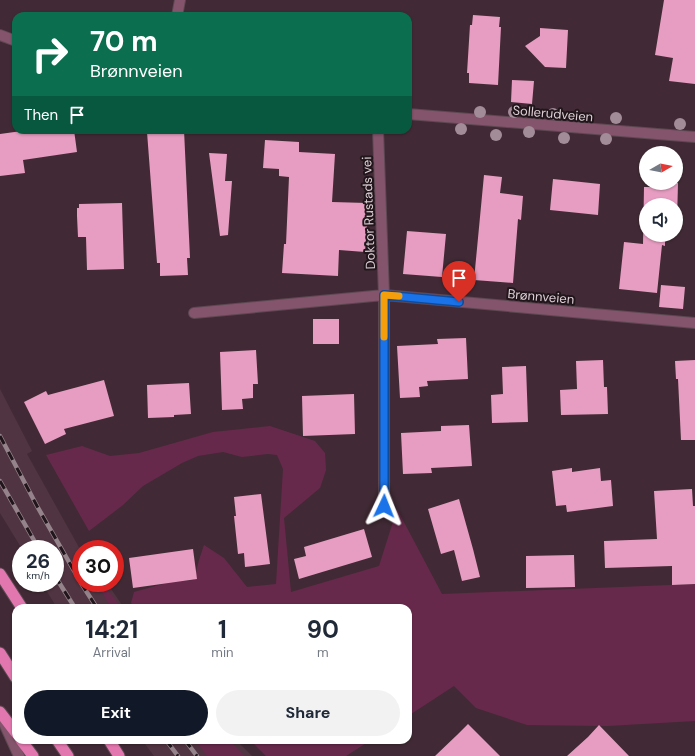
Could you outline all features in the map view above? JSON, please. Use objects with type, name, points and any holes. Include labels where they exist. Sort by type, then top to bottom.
[{"type":"highway","points":[[0,574],[19,604]]},
{"type":"highway","points":[[0,653],[12,672]]},
{"type":"highway","points":[[0,712],[12,728]]},
{"type":"highway","points":[[24,744],[33,756]]},
{"type":"highway","points":[[60,744],[68,756]]},
{"type":"highway","points":[[112,744],[120,756]]},
{"type":"street","points":[[178,12],[180,0]]},
{"type":"street","points":[[0,35],[12,40]]},
{"type":"street","name":"Sollerudveien","points":[[412,114],[695,137]]},
{"type":"street","name":"Doktor Rustads vei","points":[[378,134],[384,295]]},
{"type":"street","points":[[384,295],[384,506]]},
{"type":"street","name":"Brønnveien","points":[[194,314],[384,295],[695,323]]},
{"type":"street","points":[[0,715],[12,741]]},
{"type":"street","points":[[13,744],[19,756]]},
{"type":"shaded area","points":[[0,389],[32,451],[27,454],[75,540],[72,540],[72,592],[113,592],[121,604],[55,604],[47,592],[64,592],[64,540],[16,540],[0,513]]},
{"type":"shaded area","points":[[270,426],[315,441],[325,453],[326,470],[320,488],[284,518],[291,592],[379,566],[397,509],[442,594],[695,584],[695,721],[607,726],[527,725],[476,708],[454,686],[412,713],[412,604],[132,604],[134,592],[170,582],[194,580],[204,545],[224,558],[247,587],[276,584],[283,469],[277,455],[268,454],[242,457],[223,452],[198,456],[182,463],[143,486],[123,505],[89,531],[46,455],[82,446],[110,456],[139,453],[213,432]]},
{"type":"shaded area","points":[[102,592],[109,592],[119,604],[109,604]]},
{"type":"shaded area","points":[[145,744],[240,744],[252,756],[154,756]]},
{"type":"shaded area","points":[[198,744],[234,744],[244,756],[207,756]]},
{"type":"shaded area","points":[[254,744],[365,744],[346,756],[266,756]]},
{"type":"building","points":[[664,0],[695,0],[695,84],[669,81],[673,58],[655,55]]},
{"type":"building","points":[[473,15],[500,17],[499,27],[501,27],[498,85],[469,83],[469,73],[467,73],[470,25],[472,25]]},
{"type":"building","points":[[540,28],[568,30],[566,68],[545,67],[525,46],[540,36]]},
{"type":"building","points":[[512,80],[534,81],[532,104],[511,102]]},
{"type":"building","points":[[12,132],[12,134],[75,134],[77,152],[23,160],[25,173],[0,176],[0,134]]},
{"type":"building","points":[[147,134],[184,134],[190,258],[187,258],[188,275],[160,276],[160,263],[157,263]]},
{"type":"building","points":[[265,140],[299,142],[299,152],[335,154],[332,202],[367,203],[368,215],[365,252],[339,250],[338,276],[282,273],[284,244],[286,244],[289,177],[279,176],[279,169],[263,168]]},
{"type":"building","points":[[209,153],[227,154],[225,181],[232,181],[228,235],[220,236]]},
{"type":"building","points":[[484,175],[502,177],[500,193],[523,196],[521,220],[518,219],[513,283],[474,280]]},
{"type":"building","points":[[553,179],[600,184],[598,215],[550,210]]},
{"type":"building","points":[[644,190],[678,190],[678,198],[644,198]]},
{"type":"building","points":[[122,203],[124,269],[87,270],[86,237],[78,237],[77,208],[79,208],[79,204]]},
{"type":"building","points":[[407,231],[446,234],[442,277],[403,274]]},
{"type":"building","points":[[624,242],[643,244],[643,242],[665,242],[665,246],[662,245],[657,293],[619,289]]},
{"type":"building","points":[[661,285],[685,287],[683,309],[659,307]]},
{"type":"building","points":[[313,319],[339,319],[339,344],[313,344]]},
{"type":"building","points":[[466,338],[468,379],[427,381],[428,386],[419,387],[420,397],[400,398],[397,346],[438,344],[437,339]]},
{"type":"building","points":[[256,350],[258,384],[253,384],[253,398],[242,399],[243,409],[222,410],[220,352]]},
{"type":"building","points":[[603,360],[604,387],[607,387],[608,414],[561,415],[560,390],[577,389],[576,361]]},
{"type":"building","points":[[695,360],[695,440],[681,440],[678,379],[676,379],[675,361]]},
{"type":"building","points":[[526,366],[528,422],[492,423],[491,395],[503,394],[502,367]]},
{"type":"building","points":[[104,380],[114,416],[64,429],[66,434],[45,444],[24,402],[46,391],[48,395]]},
{"type":"building","points":[[189,383],[191,414],[174,415],[174,417],[148,418],[147,385]]},
{"type":"building","points":[[354,394],[355,434],[303,436],[302,396]]},
{"type":"building","points":[[469,425],[472,466],[431,468],[432,473],[403,474],[401,433],[441,431],[441,426]]},
{"type":"building","points":[[572,468],[572,472],[600,468],[601,481],[611,480],[613,506],[567,512],[566,505],[556,506],[552,471]]},
{"type":"building","points":[[692,489],[693,506],[695,506],[695,584],[672,585],[672,566],[605,568],[604,541],[657,539],[654,491]]},
{"type":"building","points":[[261,494],[270,564],[245,567],[244,553],[238,554],[234,516],[236,516],[234,497]]},
{"type":"building","points":[[459,499],[480,577],[462,581],[454,550],[441,554],[428,509]]},
{"type":"building","points":[[364,529],[372,557],[299,579],[294,559],[306,556],[304,547]]},
{"type":"building","points":[[193,549],[197,579],[133,588],[129,558]]},
{"type":"building","points":[[574,555],[575,587],[526,588],[526,556]]},
{"type":"building","points":[[468,724],[500,756],[435,756],[457,735]]},
{"type":"building","points":[[599,725],[629,756],[567,756],[588,737]]},
{"type":"railway","points":[[0,436],[37,506],[72,567]]},
{"type":"railway","points":[[0,481],[34,540]]},
{"type":"railway","points":[[64,590],[72,604]]},
{"type":"railway","points":[[87,592],[94,604]]},
{"type":"railway","points":[[169,744],[178,756]]},
{"type":"railway","points":[[188,744],[197,756]]},
{"type":"slow traffic","points":[[384,337],[384,295],[399,296]]},
{"type":"route","points":[[384,506],[384,295],[459,302]]}]
